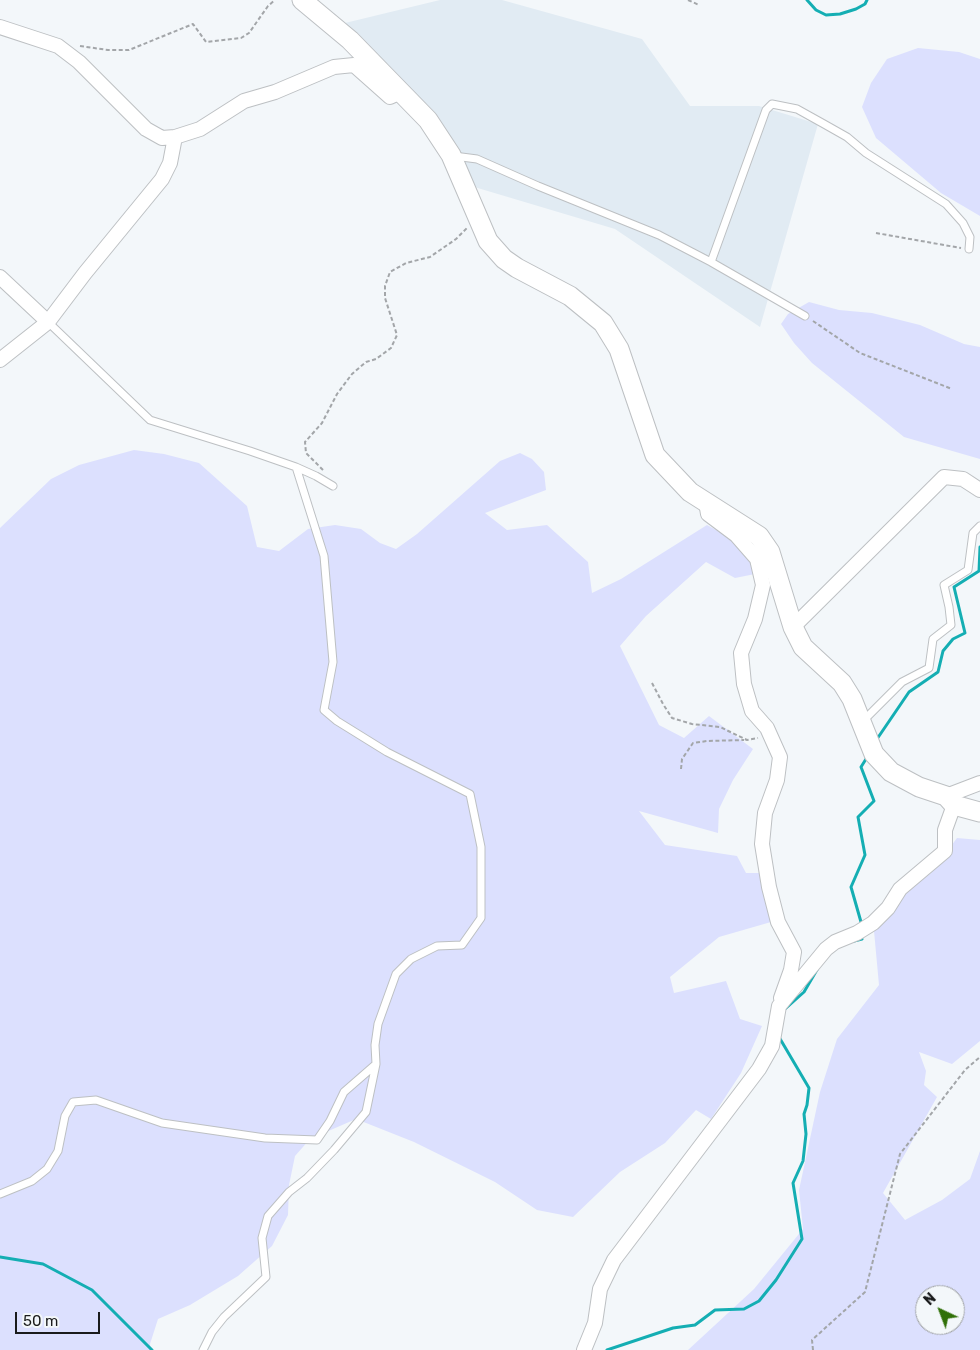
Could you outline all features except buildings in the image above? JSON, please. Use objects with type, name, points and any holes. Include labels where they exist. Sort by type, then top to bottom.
[{"type":"street","points":[[302,0],[350,40],[428,120],[451,156],[488,241],[504,259],[570,296],[603,323],[619,349],[655,455],[690,492],[758,536],[770,552],[792,627],[803,647],[842,683],[852,699],[860,724],[874,754],[890,772],[950,801],[980,812]]},
{"type":"street","points":[[0,27],[58,46],[64,50],[79,62],[146,129],[162,138],[175,137],[200,129],[244,101],[275,92],[334,67],[354,65],[390,97],[401,92]]},
{"type":"street","points":[[0,360],[48,322],[85,272],[162,179],[170,163],[175,137]]},
{"type":"street","points":[[0,278],[48,322]]},
{"type":"street","points":[[792,627],[944,477],[963,479],[980,490]]},
{"type":"street","points":[[584,1350],[595,1323],[600,1289],[614,1260],[759,1069],[772,1046],[779,1006],[791,970],[794,952],[778,922],[769,887],[762,844],[765,813],[777,780],[780,757],[767,728],[752,711],[744,684],[741,653],[755,619],[763,585],[757,559],[736,535],[708,514],[706,502]]},
{"type":"street","points":[[950,801],[980,784]]},
{"type":"street","points":[[779,1006],[826,950],[835,942],[857,933],[872,923],[888,908],[900,889],[945,851],[945,830],[950,801]]},
{"type":"lane","points":[[712,262],[766,110],[772,104],[797,109],[847,137],[866,152],[946,204],[963,223],[970,237],[969,249]]},
{"type":"lane","points":[[451,156],[477,159],[659,235],[712,262],[805,316]]},
{"type":"lane","points":[[48,322],[150,420],[296,467],[334,486]]},
{"type":"lane","points":[[203,1350],[212,1332],[224,1317],[266,1277],[262,1238],[268,1216],[289,1192],[307,1178],[334,1150],[366,1112],[376,1064],[375,1045],[378,1024],[396,974],[411,959],[437,946],[462,945],[481,918],[482,848],[470,794],[387,752],[337,721],[324,710],[333,662],[324,556],[296,467]]},
{"type":"lane","points":[[860,724],[902,682],[929,668],[934,640],[951,625],[944,585],[968,570],[973,533],[980,526]]},
{"type":"lane","points":[[0,1194],[32,1181],[47,1169],[58,1150],[65,1116],[73,1102],[96,1100],[162,1123],[264,1138],[317,1140],[330,1121],[344,1092],[376,1064]]},
{"type":"path","points":[[64,50],[74,46],[108,50],[129,50],[193,24],[206,42],[241,38],[250,33],[268,6],[275,0]]},
{"type":"path","points":[[688,0],[699,5]]},
{"type":"path","points":[[334,486],[321,467],[306,453],[305,442],[322,423],[337,394],[352,374],[366,362],[376,359],[391,348],[397,334],[386,298],[385,286],[390,272],[406,263],[430,257],[456,239],[477,218]]},
{"type":"path","points":[[876,233],[969,249]]},
{"type":"path","points":[[805,316],[860,353],[952,390]]},
{"type":"path","points":[[652,682],[662,704],[672,718],[692,724],[720,727],[747,740]]},
{"type":"path","points":[[681,769],[682,759],[694,743],[707,740],[747,740],[760,737],[759,732]]},
{"type":"path","points":[[813,1350],[812,1340],[865,1292],[900,1154],[965,1070],[980,1057]]},
{"type":"shaded area","points":[[440,0],[502,0],[642,39],[690,106],[759,106],[818,124],[760,327],[615,229],[471,186],[453,140],[345,23]]},
{"type":"shaded area","points":[[918,48],[959,52],[980,59],[980,216],[941,193],[876,138],[862,107],[871,83],[887,59]]},
{"type":"shaded area","points":[[809,302],[839,310],[872,313],[920,325],[964,344],[980,347],[980,459],[904,437],[812,363],[794,343],[781,324],[788,314]]},
{"type":"shaded area","points":[[134,450],[164,454],[199,463],[247,506],[257,547],[279,551],[308,529],[335,525],[361,529],[380,543],[396,549],[417,534],[500,461],[520,453],[532,459],[544,472],[546,490],[485,513],[507,530],[547,525],[588,562],[592,593],[621,579],[707,525],[727,536],[749,554],[755,574],[735,578],[706,562],[646,616],[620,646],[659,725],[684,738],[709,716],[753,749],[733,780],[719,809],[718,833],[639,811],[665,845],[737,856],[746,873],[762,873],[771,922],[719,937],[670,977],[674,993],[726,981],[740,1019],[762,1026],[741,1073],[711,1119],[696,1110],[665,1143],[620,1172],[573,1217],[537,1210],[495,1182],[414,1142],[356,1119],[310,1139],[295,1156],[289,1185],[288,1215],[272,1246],[238,1276],[190,1305],[158,1319],[150,1344],[151,1350],[0,1350],[0,528],[51,479],[79,465]]},
{"type":"shaded area","points":[[957,838],[980,840],[980,1041],[952,1064],[919,1052],[926,1071],[924,1085],[937,1097],[883,1193],[905,1220],[942,1200],[970,1179],[980,1151],[980,1350],[688,1350],[754,1289],[803,1229],[799,1190],[820,1092],[837,1039],[879,985],[874,931],[905,893],[931,873]]},
{"type":"waterway","points":[[807,0],[816,10],[826,15],[840,14],[856,9],[865,4],[867,0]]},
{"type":"waterway","points":[[877,739],[909,692],[938,672],[943,651],[953,639],[965,633],[954,587],[979,571],[980,547]]},
{"type":"waterway","points":[[861,922],[851,887],[865,855],[858,817],[874,801],[861,767],[866,759]]},
{"type":"waterway","points":[[854,941],[862,939]]},
{"type":"waterway","points":[[785,1009],[804,992],[818,968]]},
{"type":"waterway","points":[[607,1350],[673,1328],[695,1325],[715,1310],[744,1309],[759,1301],[776,1280],[802,1239],[793,1183],[803,1161],[806,1134],[804,1114],[809,1088],[779,1037]]},
{"type":"waterway","points":[[0,1257],[43,1264],[92,1290],[152,1350]]}]
